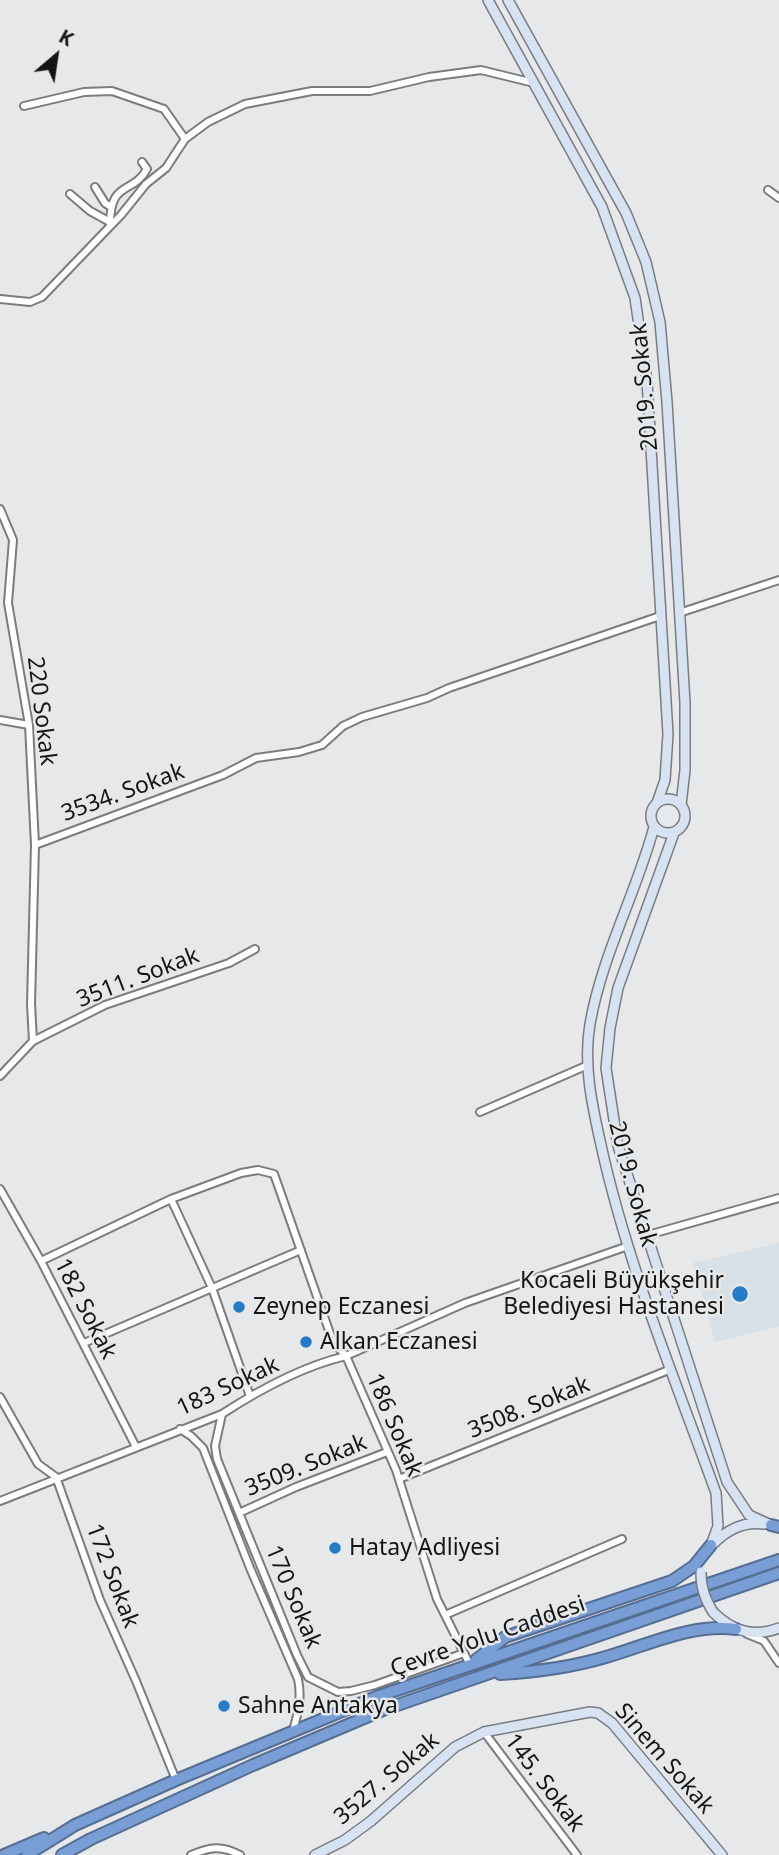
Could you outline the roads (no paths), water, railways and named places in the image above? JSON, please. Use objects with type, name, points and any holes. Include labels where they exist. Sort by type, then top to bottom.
[{"type":"highway","points":[[470,1665],[505,1637],[672,1581],[694,1566],[711,1545]]},
{"type":"highway","name":"Çevre Yolu Caddesi","points":[[26,1855],[75,1825],[376,1697],[779,1560]]},
{"type":"highway","name":"Çevre Yolu Caddesi","points":[[62,1855],[91,1839],[253,1765],[383,1710],[779,1573]]},
{"type":"highway","points":[[487,1674],[534,1672],[603,1658],[710,1627],[736,1629]]},
{"type":"highway","points":[[4,1855],[75,1825]]},
{"type":"highway","points":[[69,1855],[91,1839]]},
{"type":"street","name":"2019. Sokak","points":[[488,0],[602,207],[635,298],[647,381],[668,733],[665,780],[651,812],[654,827],[647,853],[602,971],[590,1026],[588,1065],[600,1142],[628,1246],[716,1493],[718,1526],[704,1558],[701,1572],[703,1593],[713,1612],[736,1629]]},
{"type":"street","name":"2019. Sokak","points":[[508,0],[626,213],[646,262],[660,322],[685,704],[685,770],[681,805],[685,820],[674,832],[618,988],[610,1028],[607,1068],[610,1102],[618,1146],[727,1482],[749,1515],[776,1527]]},
{"type":"street","points":[[0,299],[30,302],[41,297],[121,215],[146,184],[166,168],[185,139],[208,122],[245,104],[312,91],[370,91],[481,70],[534,83]]},
{"type":"street","points":[[24,106],[84,92],[112,91],[164,109],[185,139]]},
{"type":"street","points":[[110,224],[111,207],[117,194],[144,176],[147,169],[142,162]]},
{"type":"street","points":[[95,187],[105,204],[111,207]]},
{"type":"street","points":[[768,190],[779,198]]},
{"type":"street","points":[[70,194],[110,224]]},
{"type":"street","name":"220 Sokak","points":[[0,509],[13,540],[8,603],[29,725],[35,845],[31,1004],[33,1041]]},
{"type":"street","points":[[679,613],[779,580]]},
{"type":"street","name":"3534. Sokak","points":[[35,845],[223,775],[256,758],[299,752],[322,745],[344,726],[362,717],[428,698],[449,688],[660,616]]},
{"type":"street","points":[[0,720],[29,725]]},
{"type":"street","points":[[657,803],[666,799],[681,805]]},
{"type":"street","points":[[654,827],[663,833],[674,832]]},
{"type":"street","name":"3511. Sokak","points":[[33,1041],[105,1005],[229,962],[255,949]]},
{"type":"street","points":[[0,1076],[33,1041]]},
{"type":"street","points":[[480,1112],[588,1065]]},
{"type":"street","name":"186 Sokak","points":[[41,1261],[171,1199],[241,1173],[258,1170],[274,1174],[333,1342],[346,1356],[399,1479],[437,1599],[470,1665]]},
{"type":"street","name":"182 Sokak","points":[[0,1189],[41,1261],[136,1447]]},
{"type":"street","points":[[648,1235],[779,1198]]},
{"type":"street","points":[[171,1199],[212,1288],[250,1396]]},
{"type":"street","name":"183 Sokak","points":[[0,1501],[222,1413],[250,1396],[328,1360],[346,1356],[465,1303],[628,1246]]},
{"type":"street","points":[[84,1343],[301,1250]]},
{"type":"street","name":"3508. Sokak","points":[[399,1479],[671,1369]]},
{"type":"street","name":"172 Sokak","points":[[0,1397],[38,1464],[56,1477],[100,1600],[176,1780]]},
{"type":"street","name":"170 Sokak","points":[[222,1413],[215,1446],[218,1459],[308,1677],[338,1692],[351,1691],[464,1653]]},
{"type":"street","name":"170 Sokak","points":[[180,1429],[203,1448],[250,1568],[298,1679],[300,1709],[293,1731]]},
{"type":"street","name":"3509. Sokak","points":[[239,1513],[296,1487],[387,1452]]},
{"type":"street","points":[[711,1545],[738,1526],[754,1523],[776,1527]]},
{"type":"street","points":[[445,1615],[622,1539]]},
{"type":"street","points":[[736,1629],[751,1633],[779,1628]]},
{"type":"street","points":[[736,1629],[764,1642],[779,1663]]},
{"type":"street","name":"Sinem Sokak","points":[[484,1731],[590,1712],[598,1713],[612,1723],[722,1855]]},
{"type":"street","name":"3527. Sokak","points":[[315,1855],[345,1840],[371,1821],[455,1747],[484,1731]]},
{"type":"street","name":"145. Sokak","points":[[484,1731],[577,1855]]},
{"type":"street","points":[[191,1855],[212,1846],[226,1848],[240,1855]]},
{"type":"place","name":"Kocaeli Büyükşehir Belediyesi Hastanesi","points":[[740,1294]]},
{"type":"place","name":"Zeynep Eczanesi","points":[[239,1307]]},
{"type":"place","name":"Alkan Eczanesi","points":[[306,1342]]},
{"type":"place","name":"Hatay Adliyesi","points":[[335,1548]]},
{"type":"place","name":"Sahne Antakya","points":[[224,1706]]}]
